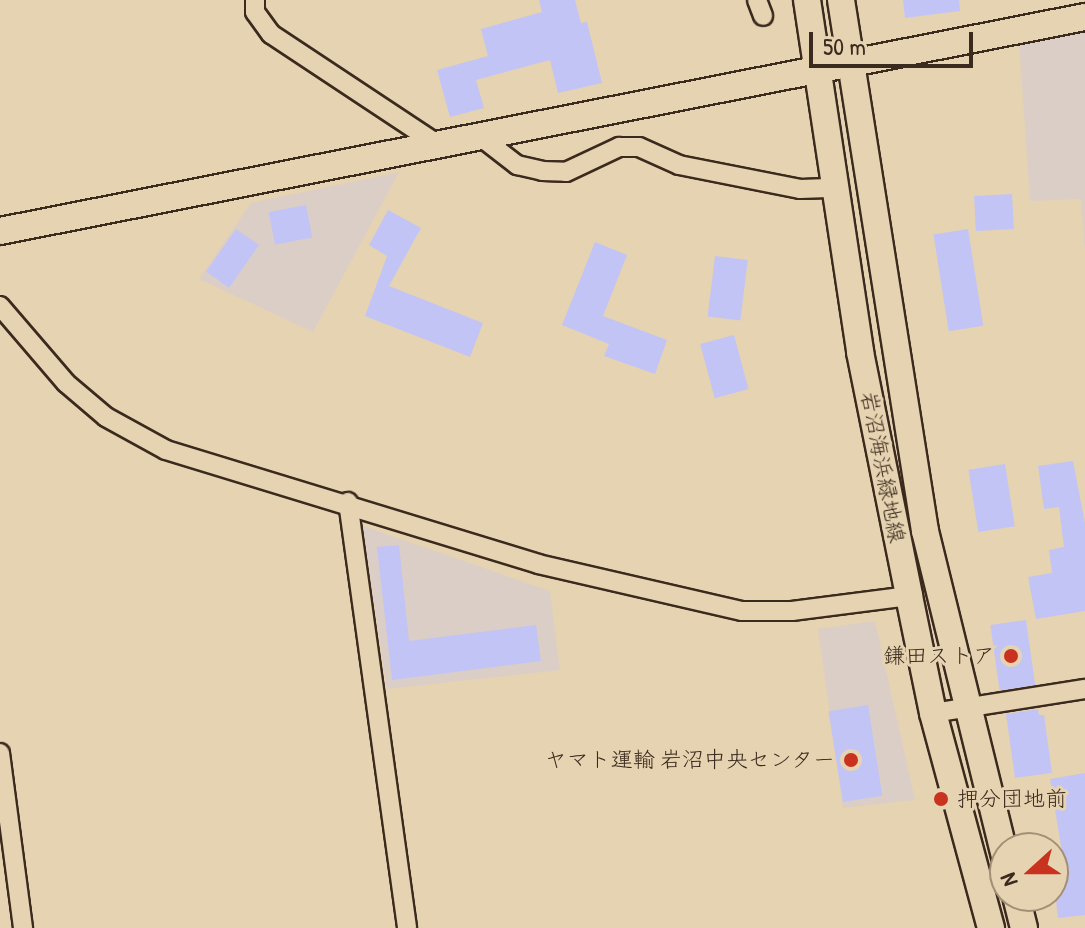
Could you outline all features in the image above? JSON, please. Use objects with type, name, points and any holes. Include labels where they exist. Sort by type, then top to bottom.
[{"type":"main road","name":"岩沼海浜緑地線","points":[[807,0],[860,352],[933,713],[991,928]]},
{"type":"main road","name":"岩沼海浜緑地線","points":[[841,0],[898,378],[925,531],[965,709],[998,832]]},
{"type":"main road","points":[[0,231],[434,142],[1085,17]]},
{"type":"street","points":[[255,0],[255,12],[271,34],[434,142]]},
{"type":"street","points":[[477,134],[517,165],[542,171],[566,172],[619,147],[639,147],[679,165],[800,189],[836,188]]},
{"type":"street","points":[[0,306],[66,383],[106,417],[166,450],[348,502],[538,564],[742,611],[792,611],[909,596]]},
{"type":"street","points":[[348,502],[407,928]]},
{"type":"street","points":[[933,713],[1085,689]]},
{"type":"street","points":[[0,753],[23,928]]},
{"type":"shaded area","points":[[1085,32],[1085,251],[1081,199],[1030,201],[1019,41]]},
{"type":"shaded area","points":[[399,172],[313,332],[199,279],[251,203]]},
{"type":"shaded area","points":[[363,526],[550,591],[560,670],[387,689]]},
{"type":"shaded area","points":[[875,621],[915,800],[843,808],[818,629]]},
{"type":"building","points":[[539,0],[575,0],[581,23],[587,22],[602,83],[558,93],[550,60],[476,80],[484,108],[450,117],[437,70],[488,56],[481,29],[542,12]]},
{"type":"building","points":[[903,0],[959,0],[960,11],[905,18]]},
{"type":"building","points":[[1012,194],[1014,229],[976,231],[974,196]]},
{"type":"building","points":[[306,205],[312,237],[275,245],[269,212]]},
{"type":"building","points":[[388,210],[421,228],[389,286],[483,323],[470,357],[365,316],[387,256],[369,245]]},
{"type":"building","points":[[236,229],[259,245],[229,288],[206,272]]},
{"type":"building","points":[[968,229],[983,326],[949,331],[933,234]]},
{"type":"building","points":[[595,242],[627,255],[603,316],[667,340],[655,374],[604,356],[609,344],[562,325]]},
{"type":"building","points":[[715,256],[748,260],[740,321],[708,317]]},
{"type":"building","points":[[734,335],[748,389],[715,398],[700,344]]},
{"type":"building","points":[[1073,461],[1085,523],[1085,611],[1036,619],[1028,577],[1052,573],[1049,550],[1064,547],[1059,507],[1044,509],[1038,466]]},
{"type":"building","points":[[1005,464],[1015,526],[978,532],[968,470]]},
{"type":"building","points":[[399,545],[409,641],[536,625],[541,661],[392,680],[377,547]]},
{"type":"building","points":[[1026,620],[1035,685],[1000,690],[990,625]]},
{"type":"building","points":[[868,705],[882,796],[843,802],[828,711]]},
{"type":"building","points":[[1038,709],[1039,715],[1044,715],[1052,773],[1015,778],[1006,714]]},
{"type":"building","points":[[1085,773],[1085,915],[1058,918],[1057,912],[1069,912],[1069,832],[1059,832],[1050,779]]},
{"type":"place","name":"鎌田ストア","points":[[1011,656]]},
{"type":"place","name":"ヤマト運輸 岩沼中央センター","points":[[851,760]]},
{"type":"place","name":"押分団地前","points":[[941,799]]}]
